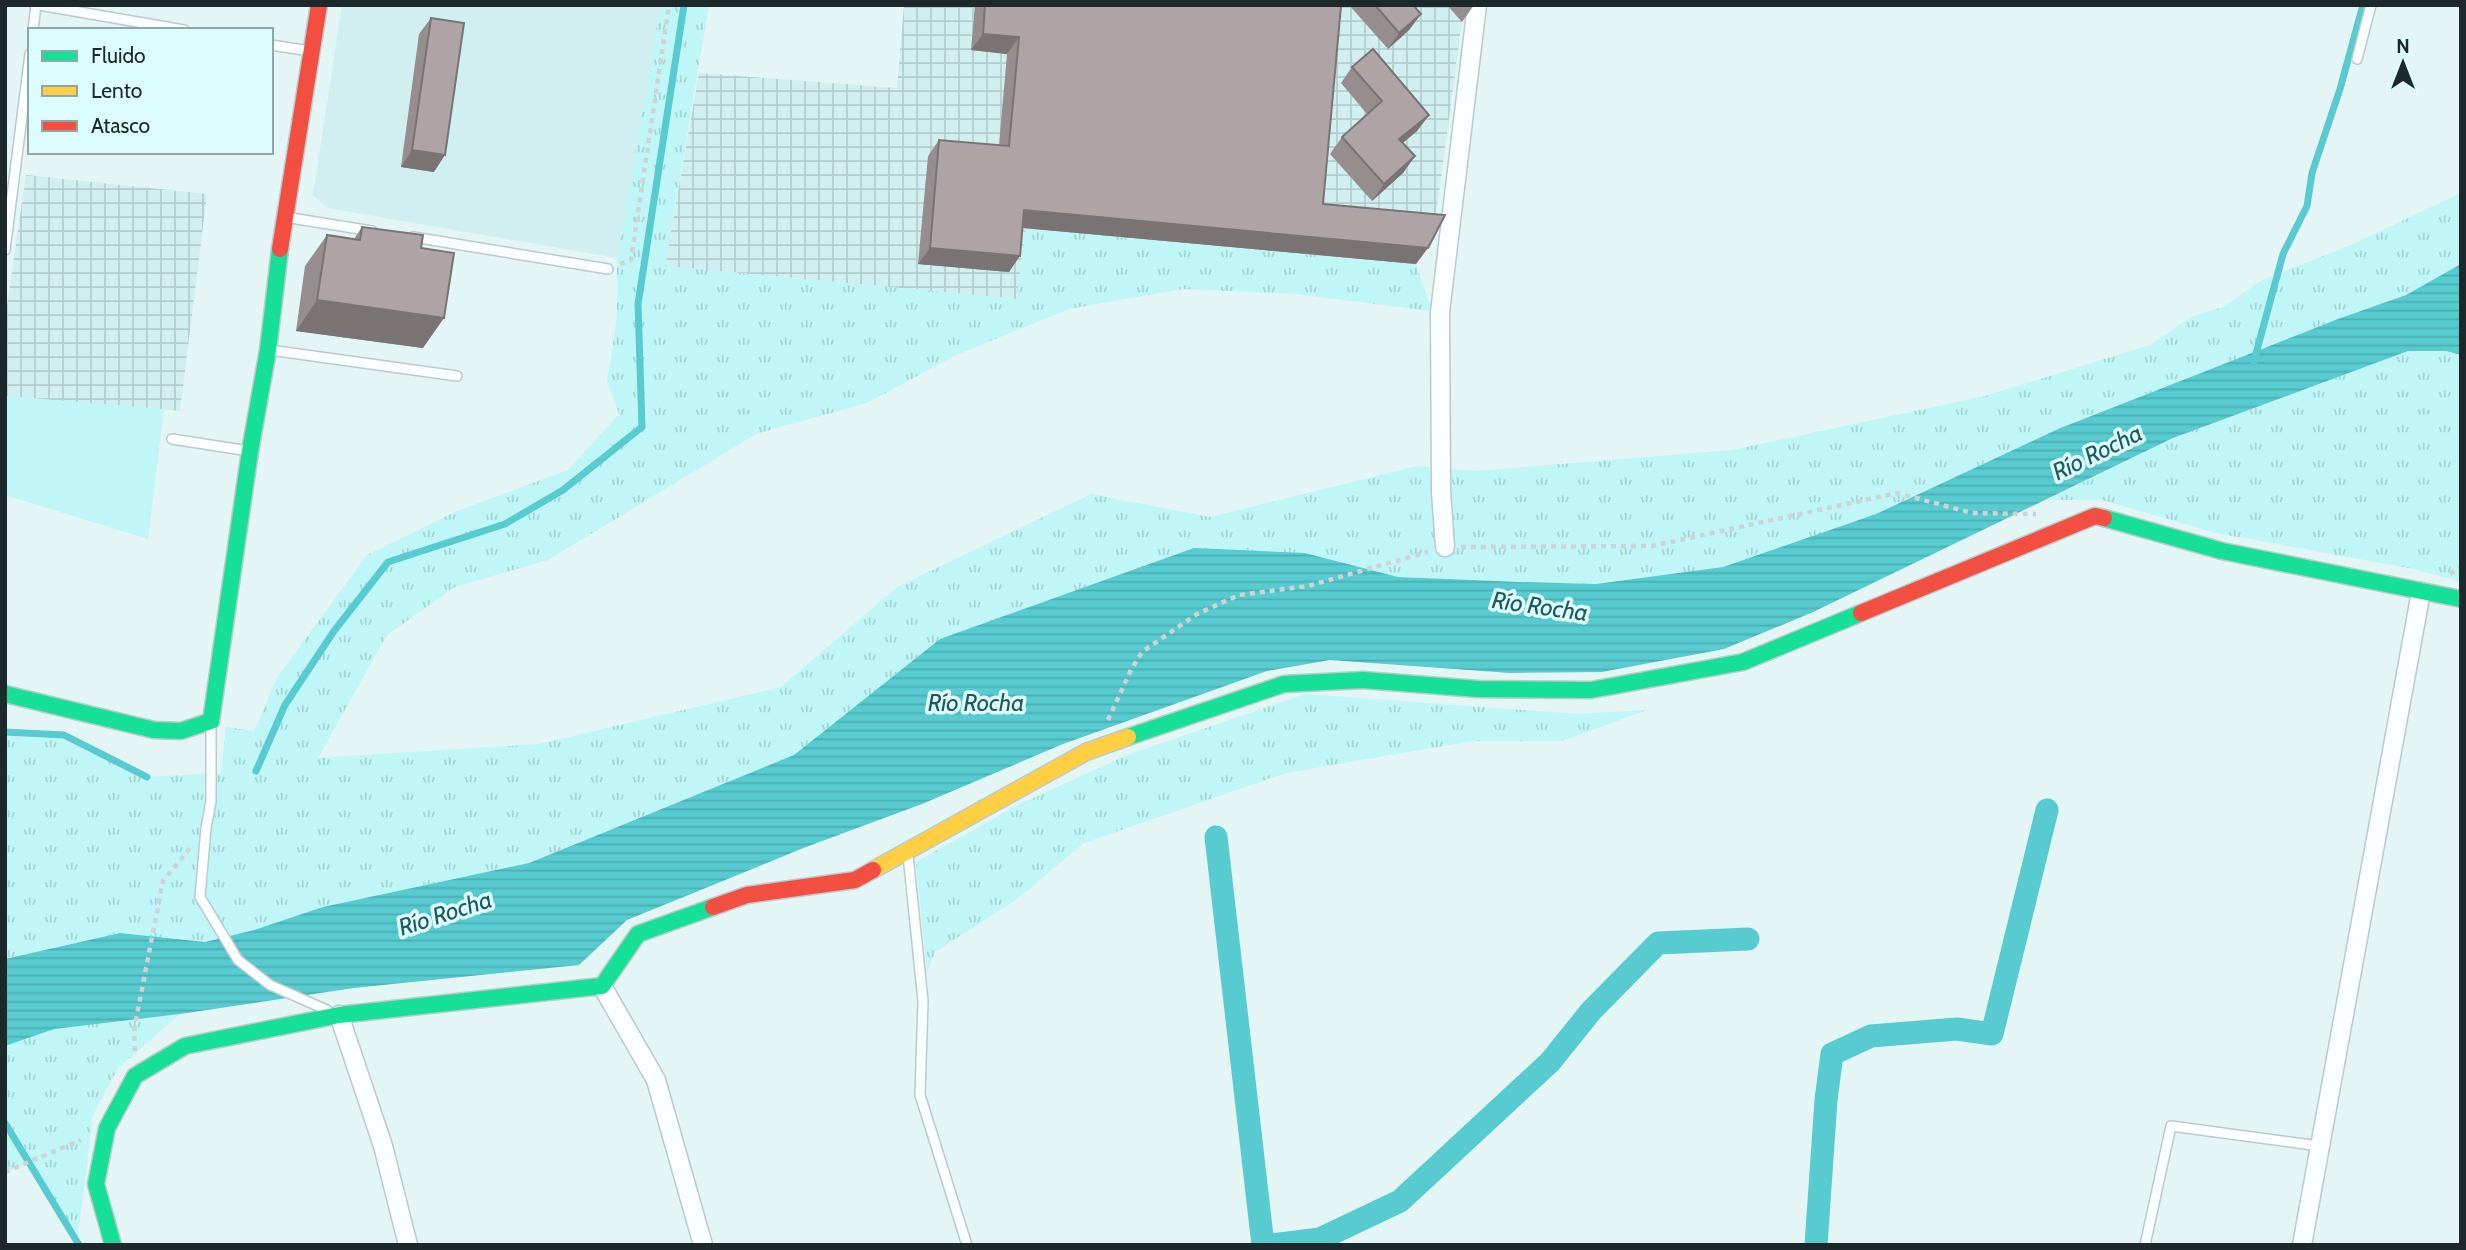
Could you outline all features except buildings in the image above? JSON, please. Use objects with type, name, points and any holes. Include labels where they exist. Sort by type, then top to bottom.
[{"type":"street","points":[[5,694],[154,730],[181,731],[211,721],[250,451],[268,350],[284,216],[319,5]]},
{"type":"street","points":[[1445,547],[1441,491],[1440,312],[1477,5]]},
{"type":"street","points":[[113,1245],[96,1184],[107,1128],[135,1076],[185,1046],[339,1015],[602,986],[638,934],[747,895],[855,880],[1086,752],[1284,684],[1363,680],[1478,689],[1591,690],[1743,662],[2095,516],[2222,551],[2461,599]]},
{"type":"street","points":[[2302,1245],[2421,593]]},
{"type":"street","points":[[602,986],[656,1080],[703,1245]]},
{"type":"street","points":[[339,1015],[383,1146],[408,1245]]},
{"type":"lane","points":[[33,28],[37,5],[172,28]]},
{"type":"lane","points":[[2357,59],[2371,5]]},
{"type":"lane","points":[[273,44],[312,51]]},
{"type":"lane","points":[[5,250],[28,70]]},
{"type":"lane","points":[[284,216],[378,232]]},
{"type":"lane","points":[[405,236],[608,269]]},
{"type":"lane","points":[[268,350],[457,376]]},
{"type":"lane","points":[[172,439],[250,451]]},
{"type":"lane","points":[[211,721],[211,801],[200,897],[238,960],[270,985],[339,1015]]},
{"type":"lane","points":[[908,850],[923,1000],[920,1095],[967,1245]]},
{"type":"lane","points":[[2145,1245],[2171,1126],[2320,1146]]},
{"type":"path","points":[[608,269],[631,260],[668,5]]},
{"type":"path","points":[[1086,752],[1110,717],[1142,652],[1197,614],[1239,595],[1308,586],[1445,547],[1652,545],[1897,494],[1972,513],[2040,514]]},
{"type":"path","points":[[134,1030],[163,881],[206,828]]},
{"type":"path","points":[[5,1172],[107,1128]]},
{"type":"shaded area","points":[[342,5],[660,5],[617,258],[327,208],[313,195]]},
{"type":"shaded area","points":[[904,5],[1464,5],[1434,231],[1416,264],[1027,228],[1016,299],[665,266],[699,73],[897,88]]},
{"type":"shaded area","points":[[26,175],[207,194],[180,411],[5,396],[5,319]]},
{"type":"green space","points":[[660,5],[709,5],[665,266],[1016,299],[1026,228],[1416,264],[1432,311],[1295,294],[1183,289],[1069,309],[956,355],[867,403],[756,434],[548,560],[455,587],[387,635],[318,758],[539,744],[781,687],[897,587],[1091,494],[1210,517],[1417,466],[1476,471],[1732,450],[1985,396],[2150,345],[2191,317],[2223,307],[2262,280],[2351,245],[2461,193],[2461,264],[2406,295],[2058,429],[1876,514],[1723,567],[1596,584],[1520,582],[1398,577],[1305,553],[940,639],[794,755],[529,863],[324,907],[254,930],[205,942],[120,933],[5,959],[5,732],[64,735],[148,777],[221,773],[226,727],[254,731],[278,676],[367,555],[457,511],[568,470],[619,414],[607,382],[617,317],[617,258]]},
{"type":"green space","points":[[2408,351],[2446,351],[2461,355],[2461,582],[2414,569],[2216,533],[2102,500],[2047,500],[2173,438]]},
{"type":"green space","points":[[5,396],[164,409],[148,539],[5,495]]},
{"type":"green space","points":[[1305,694],[1579,714],[1647,710],[1562,741],[1473,741],[1286,773],[1084,843],[1016,900],[935,952],[927,973],[916,862],[1018,805],[1127,755]]},
{"type":"green space","points":[[180,1014],[118,1068],[93,1115],[77,1243],[29,1163],[5,1172],[5,1046],[53,1029]]},
{"type":"water","name":"Río Rocha","points":[[2461,264],[2461,355],[2446,351],[2408,351],[2173,438],[1811,613],[1724,649],[1602,672],[1510,673],[1330,660],[1267,671],[1063,744],[922,804],[806,847],[627,920],[579,965],[354,988],[180,1014],[54,1029],[5,1046],[5,959],[120,933],[205,942],[254,930],[323,907],[529,863],[794,755],[940,639],[1194,548],[1305,553],[1398,577],[1520,582],[1596,584],[1723,567],[1876,514],[2058,429],[2406,295]]},
{"type":"waterway","points":[[256,771],[285,705],[334,631],[388,562],[505,524],[563,490],[642,427],[638,304],[684,5]]},
{"type":"waterway","points":[[2254,361],[2283,254],[2307,206],[2312,173],[2340,89],[2363,5]]},
{"type":"waterway","points":[[5,732],[64,735],[147,777]]},
{"type":"waterway","points":[[1816,1245],[1826,1100],[1832,1054],[1871,1036],[1957,1029],[1992,1034],[2047,810]]},
{"type":"waterway","points":[[1216,837],[1263,1245]]},
{"type":"waterway","points":[[1272,1245],[1320,1239],[1400,1201],[1550,1062],[1591,1011],[1658,943],[1748,939]]},
{"type":"waterway","points":[[5,1123],[79,1245]]},
{"type":"traffic: fast","points":[[5,694],[154,730],[181,731],[211,721],[250,451],[268,350],[280,249]]},
{"type":"traffic: fast","points":[[2104,518],[2222,551],[2461,599]]},
{"type":"traffic: fast","points":[[1128,737],[1284,684],[1363,680],[1478,689],[1591,690],[1743,662],[1861,613]]},
{"type":"traffic: fast","points":[[113,1245],[96,1184],[107,1128],[135,1076],[185,1046],[339,1015],[602,986],[638,934],[713,907]]},
{"type":"traffic: slow","points":[[873,870],[1086,752],[1128,737]]},
{"type":"traffic: jam","points":[[280,249],[319,5]]},
{"type":"traffic: jam","points":[[1861,613],[2095,516],[2104,518]]},
{"type":"traffic: jam","points":[[713,907],[747,895],[855,880],[873,870]]}]
